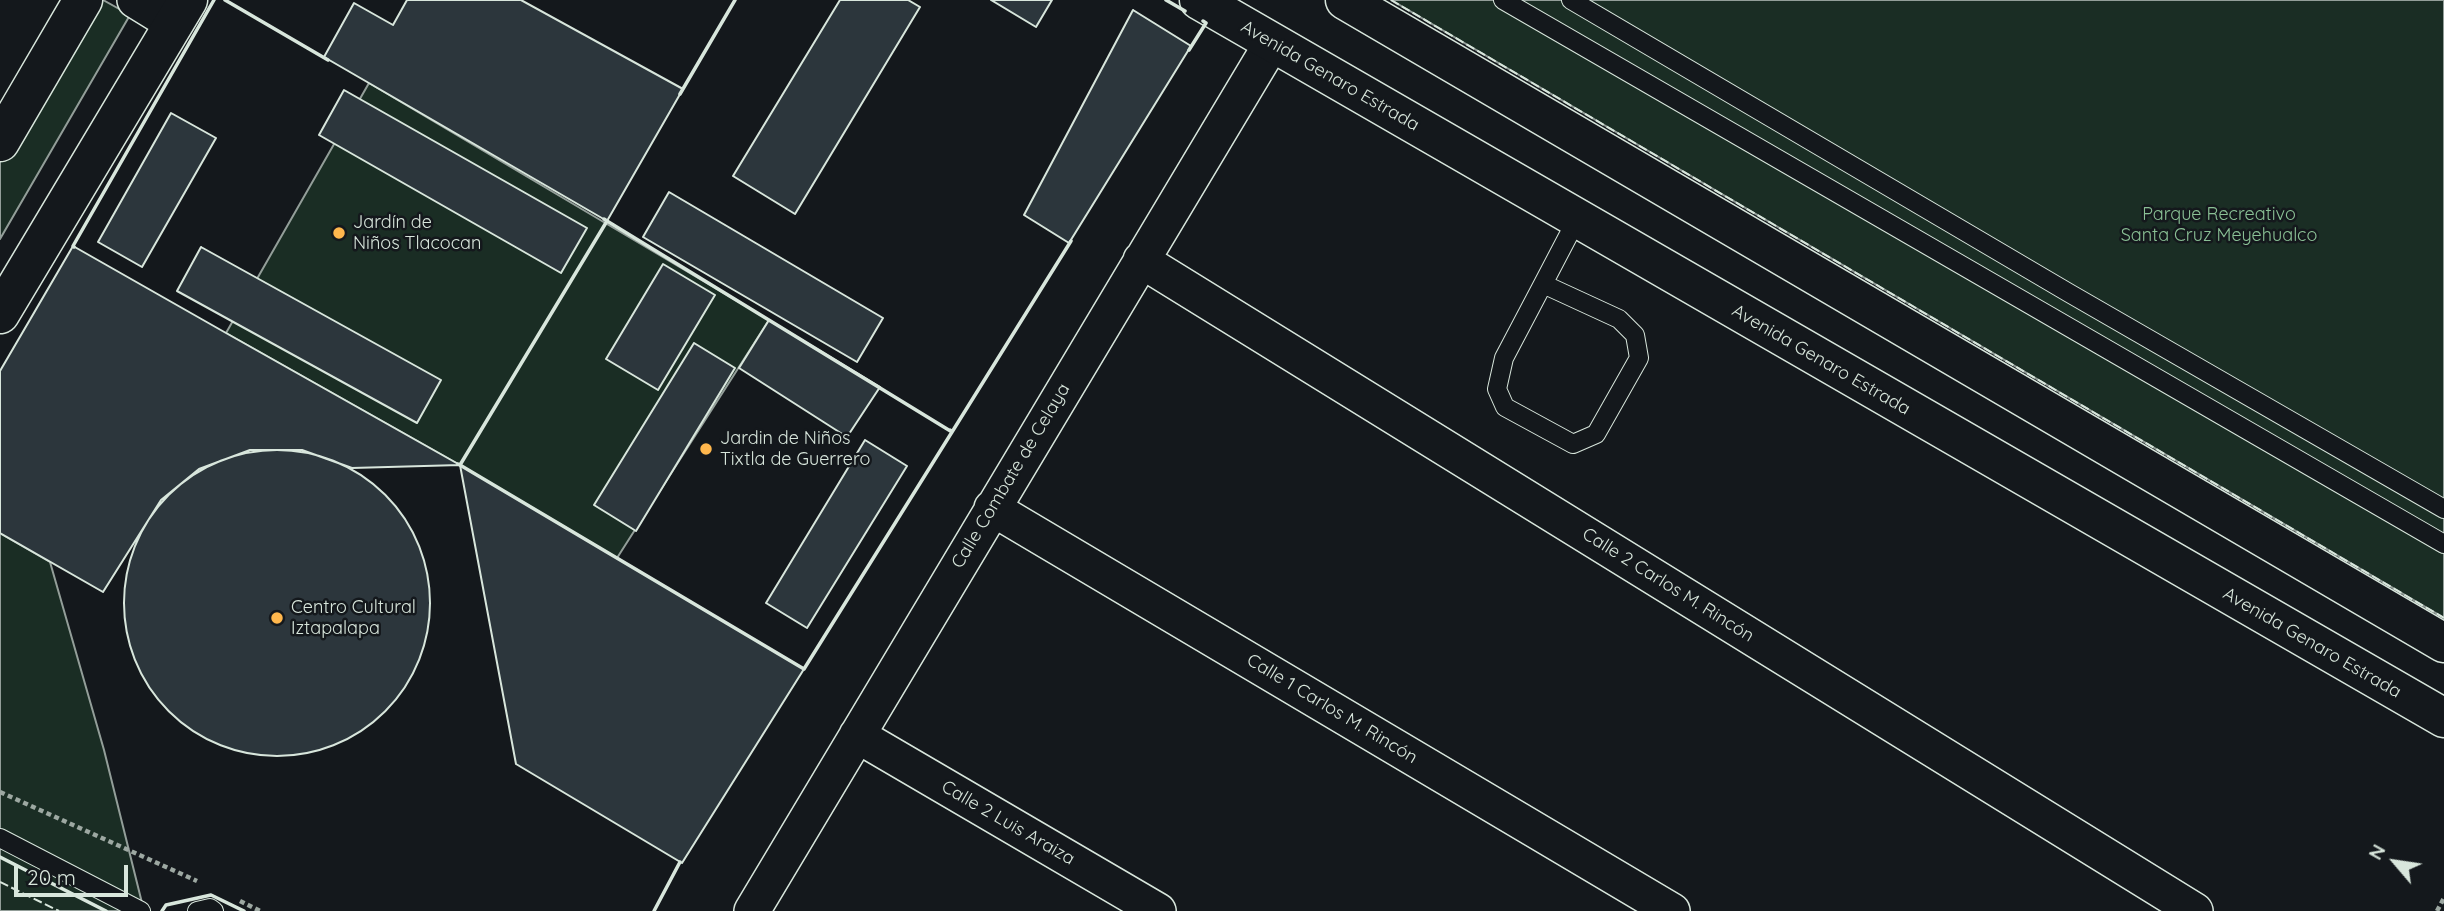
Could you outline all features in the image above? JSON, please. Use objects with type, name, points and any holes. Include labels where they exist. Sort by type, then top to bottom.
[{"type":"street","points":[[0,142],[83,0]]},
{"type":"street","points":[[0,314],[181,12],[135,0]]},
{"type":"street","name":"Avenida Genaro Estrada","points":[[1199,0],[2444,719]]},
{"type":"street","points":[[1345,0],[2444,643]]},
{"type":"street","name":"Calle Combate de Celaya","points":[[752,911],[1272,43]]},
{"type":"street","name":"Calle 2 Carlos M. Rincón","points":[[1141,260],[2195,911]]},
{"type":"street","name":"Calle 1 Carlos M. Rincón","points":[[992,508],[1672,911]]},
{"type":"street","name":"Calle 2 Luis Araiza","points":[[858,735],[1158,911]]},
{"type":"lane","points":[[1503,0],[2444,544]]},
{"type":"lane","points":[[1571,0],[2069,293],[2444,509]]},
{"type":"lane","points":[[1543,284],[1619,319],[1635,335],[1639,358],[1596,435],[1573,444],[1505,407],[1497,389],[1504,358],[1577,219]]},
{"type":"lane","points":[[0,838],[141,911]]},
{"type":"lane","points":[[197,911],[210,908],[215,911]]},
{"type":"path","points":[[0,792],[208,887]]},
{"type":"path","points":[[232,898],[260,911]]},
{"type":"path","points":[[2437,911],[2444,898]]},
{"type":"green space","points":[[91,0],[103,0],[130,15],[0,239],[0,153]]},
{"type":"green space","name":"Parque Recreativo Santa Cruz Meyehualco","points":[[1391,0],[2444,0],[2444,618]]},
{"type":"green space","points":[[369,83],[769,320],[617,558],[460,465],[226,333]]},
{"type":"green space","points":[[0,533],[50,562],[104,750],[144,911],[0,911]]},
{"type":"building","points":[[407,0],[521,0],[683,89],[607,221],[324,57],[354,3],[393,25]]},
{"type":"building","points":[[840,0],[908,0],[920,7],[795,214],[733,176]]},
{"type":"building","points":[[991,0],[1052,0],[1036,27]]},
{"type":"building","points":[[1133,10],[1191,46],[1069,243],[1024,215]]},
{"type":"building","points":[[344,90],[587,228],[561,273],[319,135]]},
{"type":"building","points":[[171,113],[216,138],[142,267],[98,242]]},
{"type":"building","points":[[669,192],[883,318],[857,362],[643,237]]},
{"type":"building","points":[[73,246],[460,465],[352,468],[302,450],[250,450],[199,469],[161,500],[103,592],[0,533],[0,371]]},
{"type":"building","points":[[201,247],[441,380],[417,423],[177,291]]},
{"type":"building","points":[[663,264],[715,295],[658,390],[606,359]]},
{"type":"building","points":[[769,320],[880,387],[847,437],[739,368]]},
{"type":"building","points":[[694,343],[735,368],[636,531],[594,505]]},
{"type":"building","points":[[865,440],[907,466],[807,628],[766,603]]},
{"type":"building","name":"Centro Cultural Iztapalapa","points":[[262,450],[292,450],[322,456],[349,468],[374,484],[396,506],[419,544],[424,558],[430,618],[419,662],[396,700],[374,722],[336,745],[322,750],[292,756],[262,756],[232,750],[205,738],[180,722],[158,700],[135,662],[130,648],[124,618],[124,588],[130,558],[142,531],[158,506],[180,484],[218,461],[232,456]]},
{"type":"building","points":[[460,465],[804,669],[682,863],[516,764]]},
{"type":"fence","points":[[1391,0],[2444,618]]},
{"type":"fence","points":[[0,857],[106,911]]},
{"type":"fence","points":[[0,882],[59,911]]},
{"type":"fence","points":[[162,911],[166,905],[211,895],[244,911]]},
{"type":"wall","points":[[74,247],[214,0]]},
{"type":"wall","points":[[225,0],[328,60]]},
{"type":"wall","points":[[680,94],[735,0]]},
{"type":"wall","points":[[1166,0],[1185,11]]},
{"type":"wall","points":[[1189,50],[1206,23],[1203,21]]},
{"type":"wall","points":[[458,464],[460,465],[607,221],[604,219]]},
{"type":"wall","points":[[607,221],[952,432],[804,669],[460,465],[607,221]]},
{"type":"wall","points":[[950,430],[952,432],[1071,241]]},
{"type":"wall","points":[[0,857],[106,911]]},
{"type":"wall","points":[[654,911],[680,862]]},
{"type":"wall","points":[[162,911],[166,905],[211,895],[244,911]]},
{"type":"place","name":"Jardín de Niños Tlacocan","points":[[339,233]]},
{"type":"place","name":"Jardin de Niños Tixtla de Guerrero","points":[[706,449]]},
{"type":"place","name":"Centro Cultural Iztapalapa","points":[[277,618]]}]
